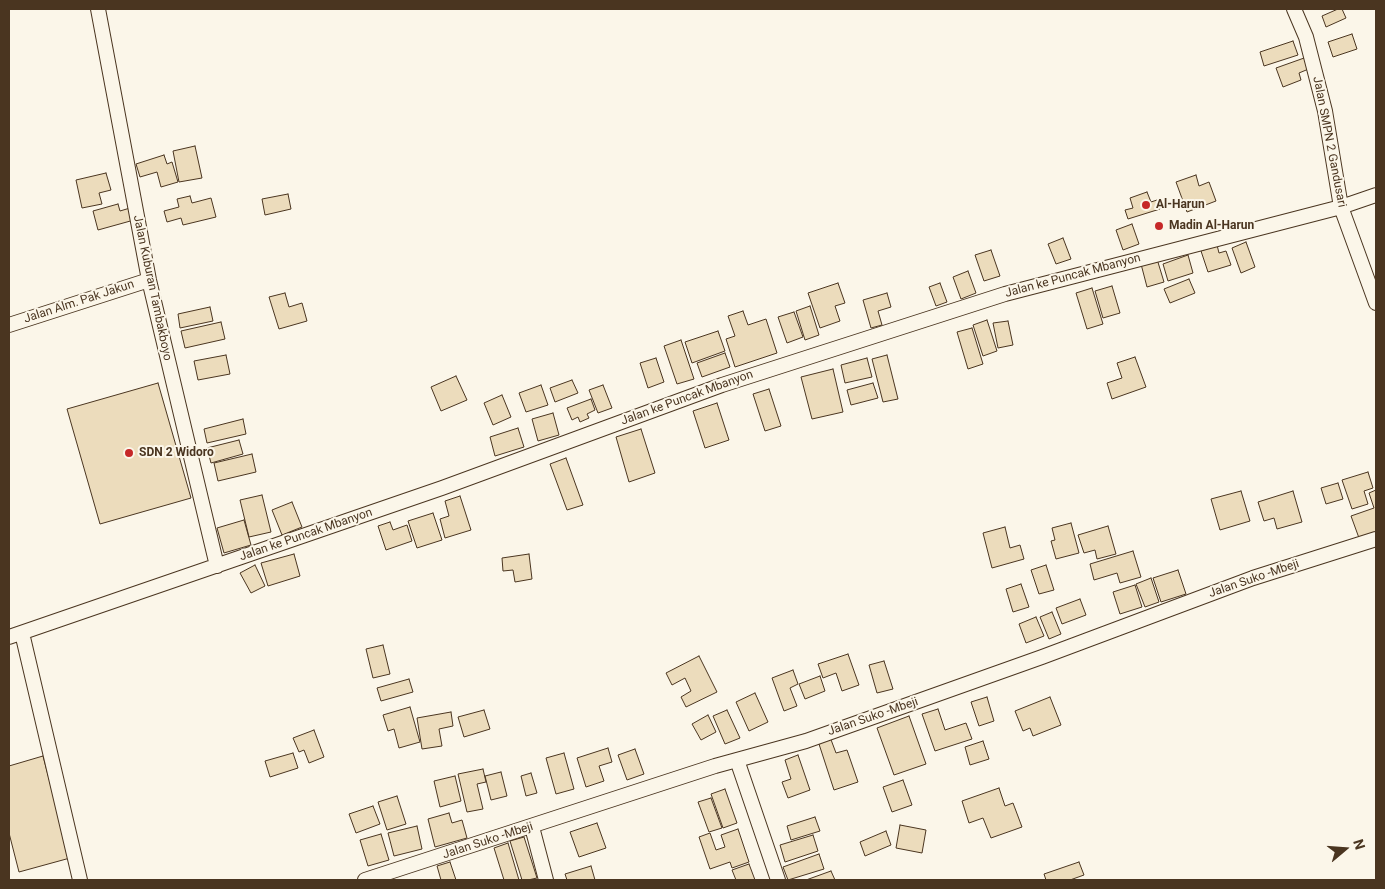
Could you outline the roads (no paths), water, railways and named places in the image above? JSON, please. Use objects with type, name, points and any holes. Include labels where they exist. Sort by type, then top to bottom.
[{"type":"street","name":"Jalan Kuburan Tambakboyo","points":[[98,9],[149,280],[217,566]]},
{"type":"street","name":"Jalan SMPN 2 Gandusari","points":[[1294,9],[1306,37],[1325,111],[1341,207],[1376,303]]},
{"type":"street","name":"Jalan ke Puncak Mbanyon","points":[[15,635],[442,488],[722,385],[1005,294],[1341,207],[1376,194]]},
{"type":"street","name":"Jalan Alm. Pak Jakun","points":[[9,325],[149,280]]},
{"type":"street","name":"Jalan Suko -Mbeji","points":[[365,880],[736,760],[806,741],[1042,657],[1253,578],[1376,539]]},
{"type":"street","points":[[15,635],[80,880]]},
{"type":"street","points":[[736,760],[778,880]]},
{"type":"street","points":[[532,827],[546,880]]},
{"type":"place","name":"Al-Harun","points":[[1146,205]]},
{"type":"place","name":"Madin Al-Harun","points":[[1159,226]]},
{"type":"place","name":"SDN 2 Widoro","points":[[129,453]]}]
